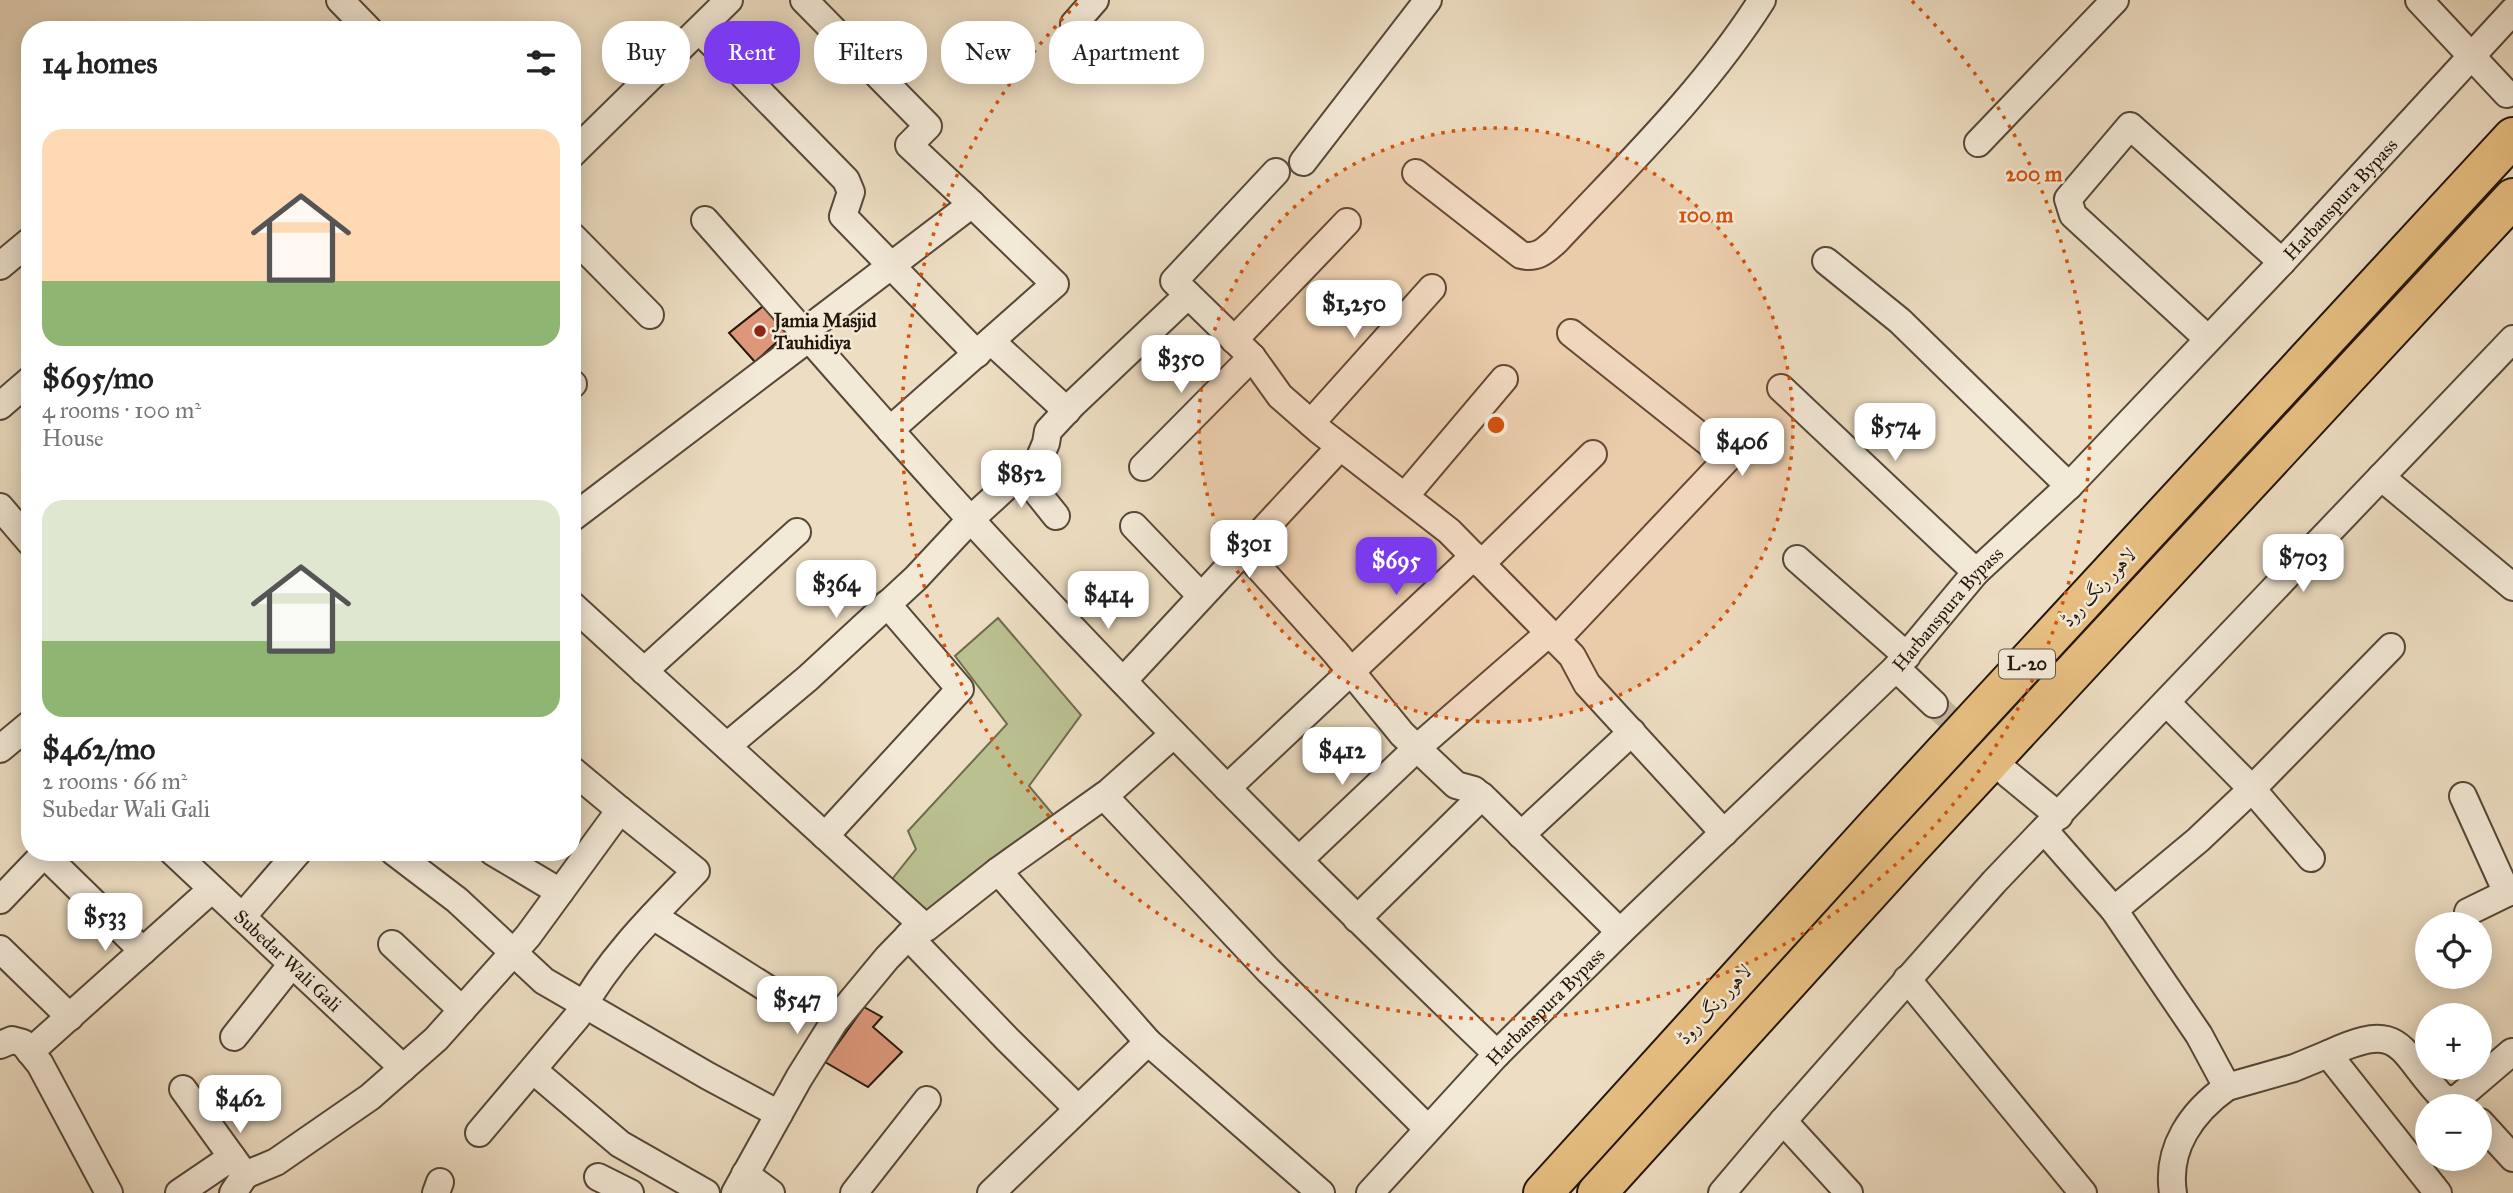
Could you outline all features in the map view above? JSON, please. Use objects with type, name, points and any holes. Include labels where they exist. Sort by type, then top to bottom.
[{"type":"highway","name":"لاہور رنگ روڈ","points":[[1543,1193],[1895,806],[2513,136]]},
{"type":"highway","name":"لاہور رنگ روڈ","points":[[1597,1193],[1919,838],[2513,198]]},
{"type":"street","points":[[340,0],[360,21]]},
{"type":"street","points":[[581,145],[729,0]]},
{"type":"street","points":[[804,0],[928,126],[909,145],[1055,284],[890,430]]},
{"type":"street","points":[[1077,21],[1095,0]]},
{"type":"street","points":[[1303,162],[1428,0]]},
{"type":"street","points":[[1416,173],[1521,255],[1532,257],[1543,252],[1556,242],[1707,79],[1735,43],[1762,0]]},
{"type":"street","points":[[1978,143],[2115,0]]},
{"type":"street","points":[[2419,0],[2507,94]]},
{"type":"street","name":"Harbanspura Bypass","points":[[1370,1193],[1497,1054],[1901,662],[1976,572],[2069,486],[2282,262],[2513,11]]},
{"type":"street","points":[[700,31],[846,180],[850,192],[843,216],[891,266],[984,348],[1066,411]]},
{"type":"street","points":[[2208,339],[2073,215],[2068,206],[2068,199],[2130,126],[2282,262]]},
{"type":"street","points":[[1276,172],[1174,281],[1243,349],[1280,396],[1340,447],[1449,531],[1572,656],[1587,684],[1724,833]]},
{"type":"street","points":[[581,511],[972,204]]},
{"type":"street","points":[[705,220],[890,430],[1123,681],[1357,919],[1497,1054]]},
{"type":"street","points":[[1143,467],[1347,222]]},
{"type":"street","points":[[581,245],[650,315]]},
{"type":"street","points":[[0,266],[21,248]]},
{"type":"street","points":[[1826,261],[1900,321],[2069,486]]},
{"type":"street","points":[[1311,423],[1432,288]]},
{"type":"street","points":[[727,746],[808,678],[916,578],[971,519],[1037,464],[1048,431],[1188,295]]},
{"type":"street","points":[[1298,860],[1417,748],[1553,636],[1728,458],[1571,333]]},
{"type":"street","points":[[1723,1193],[1994,882],[2513,340]]},
{"type":"street","points":[[1405,496],[1504,379]]},
{"type":"street","points":[[0,406],[21,388]]},
{"type":"street","points":[[1781,388],[1976,572]]},
{"type":"street","points":[[1123,681],[1340,447]]},
{"type":"street","points":[[1227,788],[1592,454]]},
{"type":"street","points":[[1023,475],[1056,516]]},
{"type":"street","points":[[2381,477],[2513,587]]},
{"type":"street","points":[[1134,526],[1201,596]]},
{"type":"street","points":[[644,671],[797,532]]},
{"type":"street","points":[[1244,551],[1402,734],[1456,785],[1474,790],[1482,796],[1620,932]]},
{"type":"street","points":[[1797,559],[1901,662],[1934,704]]},
{"type":"street","points":[[825,836],[960,689],[887,604]]},
{"type":"street","points":[[581,614],[825,836],[914,930],[1007,1040],[1077,1108]]},
{"type":"street","points":[[2114,910],[2198,840],[2252,789],[2391,647]]},
{"type":"street","points":[[2167,703],[2252,789],[2311,858]]},
{"type":"street","points":[[1521,835],[1632,732]]},
{"type":"street","points":[[771,1193],[740,1183],[834,1022],[887,958],[914,930],[926,928],[998,871],[1104,796],[1174,734]]},
{"type":"street","points":[[2008,774],[2051,823],[2114,910],[2199,1035],[2227,1087]]},
{"type":"street","points":[[479,1133],[577,1017],[584,1003],[638,932],[696,871],[581,778]]},
{"type":"street","points":[[1104,796],[1268,970],[1427,1128]]},
{"type":"street","points":[[1357,919],[1482,796]]},
{"type":"street","points":[[2463,796],[2510,892],[2468,912]]},
{"type":"street","points":[[179,1193],[276,1162],[370,1097],[436,1039],[514,952],[620,810]]},
{"type":"street","points":[[0,900],[37,861]]},
{"type":"street","points":[[53,861],[143,951]]},
{"type":"street","name":"Subedar Wali Gali","points":[[184,861],[403,1068]]},
{"type":"street","points":[[242,917],[288,861]]},
{"type":"street","points":[[406,861],[457,900],[544,981],[779,1114]]},
{"type":"street","points":[[508,861],[560,892]]},
{"type":"street","points":[[998,871],[1148,1042],[1321,1193]]},
{"type":"street","points":[[30,1052],[212,889]]},
{"type":"street","points":[[653,916],[776,994]]},
{"type":"street","points":[[392,944],[462,1010]]},
{"type":"street","points":[[0,948],[70,1017]]},
{"type":"street","points":[[234,1037],[292,964]]},
{"type":"street","points":[[1907,979],[2083,1193]]},
{"type":"street","points":[[2173,1193],[2171,1176],[2175,1151],[2191,1120],[2208,1101],[2227,1087],[2294,1068],[2364,1039],[2389,1040],[2402,1048],[2440,1094]]},
{"type":"street","points":[[0,1045],[12,1040],[23,1044],[40,1064],[109,1193]]},
{"type":"street","points":[[991,1193],[1148,1042]]},
{"type":"street","points":[[2469,1094],[2513,1052]]},
{"type":"street","points":[[2328,1054],[2438,1193]]},
{"type":"street","points":[[533,1070],[620,1144],[706,1193]]},
{"type":"street","points":[[183,1089],[237,1175]]},
{"type":"street","points":[[855,1193],[927,1100]]},
{"type":"street","points":[[1783,1121],[1849,1193]]},
{"type":"street","points":[[2492,1135],[2513,1158]]},
{"type":"street","points":[[598,1177],[630,1193]]},
{"type":"green space","points":[[998,618],[1081,715],[1029,786],[1056,818],[925,913],[889,883],[916,849],[908,831],[1007,724],[955,656]]},
{"type":"building","name":"Jamia Masjid Tauhidiya","points":[[767,303],[791,329],[755,362],[729,333]]},
{"type":"building","points":[[864,1007],[882,1017],[873,1027],[902,1052],[868,1087],[825,1062]]},
{"type":"tunnel","points":[[1934,704],[2004,770]]},
{"type":"place","name":"Jamia Masjid Tauhidiya","points":[[760,331]]}]
